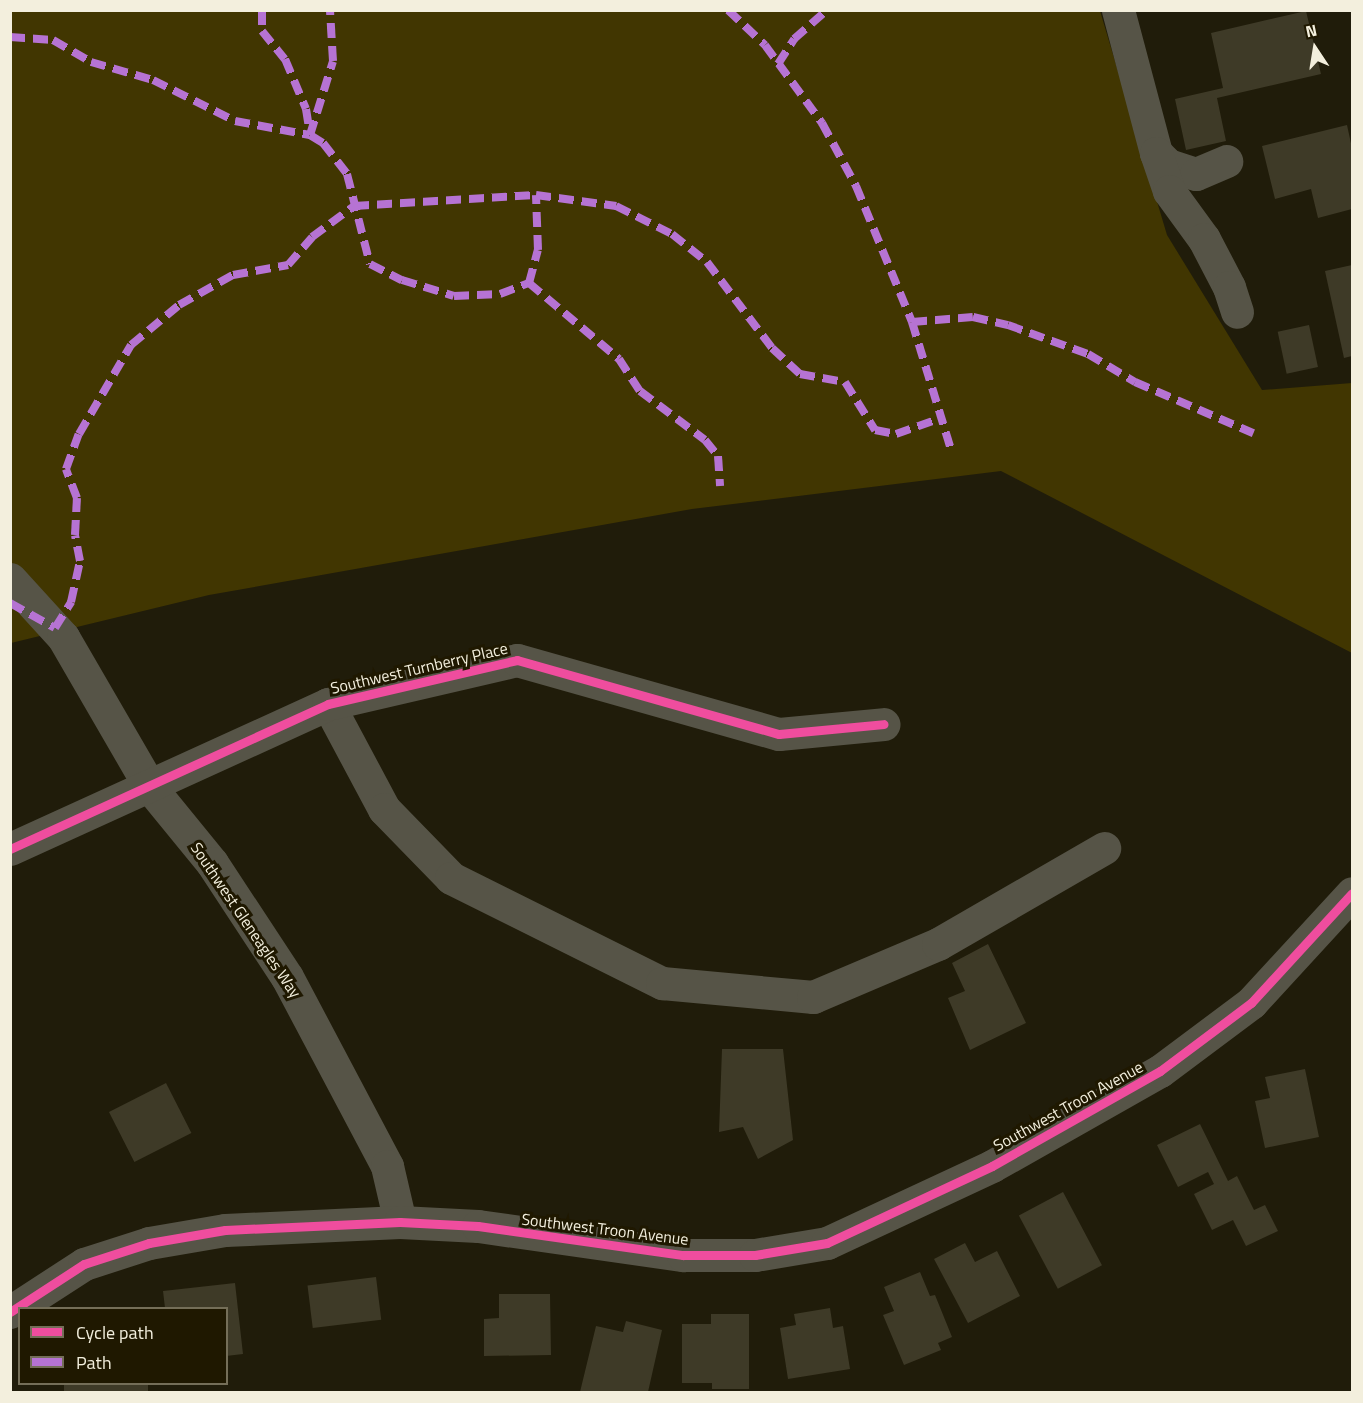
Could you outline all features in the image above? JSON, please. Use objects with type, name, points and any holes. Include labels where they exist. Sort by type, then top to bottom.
[{"type":"street","points":[[1118,10],[1156,153],[1170,191],[1182,214],[1204,239],[1229,286],[1237,312]]},
{"type":"street","points":[[1156,153],[1168,165],[1196,174],[1226,161]]},
{"type":"street","name":"Southwest Gleneagles Way","points":[[10,579],[63,637],[150,787],[212,863],[287,977],[387,1166],[400,1222]]},
{"type":"street","name":"Southwest Turnberry Place","points":[[10,849],[328,704],[517,660],[779,734],[884,724]]},
{"type":"street","points":[[328,704],[384,809],[452,878],[662,983],[813,997],[938,944],[1104,849]]},
{"type":"street","name":"Southwest Troon Avenue","points":[[10,1312],[84,1264],[149,1243],[225,1230],[400,1222],[478,1226],[683,1255],[755,1255],[827,1243],[992,1166],[1160,1071],[1251,1004],[1353,893]]},
{"type":"shaded area","points":[[10,11],[1100,11],[1167,235],[1262,390],[1352,383],[1352,653],[1001,471],[692,509],[209,595],[11,643]]},
{"type":"building","points":[[1306,11],[1321,74],[1217,98],[1226,141],[1186,150],[1175,99],[1223,88],[1211,33]]},
{"type":"building","points":[[1347,125],[1352,148],[1352,209],[1318,218],[1311,189],[1275,199],[1262,146]]},
{"type":"building","points":[[1352,265],[1352,356],[1344,358],[1325,271]]},
{"type":"building","points":[[1309,325],[1318,367],[1287,374],[1278,332]]},
{"type":"building","points":[[988,944],[1026,1023],[970,1050],[948,998],[965,991],[952,963]]},
{"type":"building","points":[[722,1049],[783,1049],[793,1140],[758,1159],[743,1127],[719,1132]]},
{"type":"building","points":[[1305,1069],[1319,1137],[1265,1148],[1255,1101],[1270,1098],[1265,1077]]},
{"type":"building","points":[[166,1083],[191,1133],[134,1162],[109,1112]]},
{"type":"building","points":[[1200,1124],[1228,1181],[1237,1176],[1254,1210],[1265,1205],[1278,1231],[1246,1246],[1233,1220],[1212,1230],[1194,1194],[1214,1184],[1208,1172],[1178,1187],[1157,1145]]},
{"type":"building","points":[[1063,1192],[1102,1265],[1058,1289],[1019,1215]]},
{"type":"building","points":[[965,1243],[975,1262],[997,1251],[1020,1296],[968,1323],[934,1259]]},
{"type":"building","points":[[920,1272],[930,1296],[935,1295],[952,1337],[938,1343],[941,1350],[904,1365],[883,1315],[894,1311],[884,1287]]},
{"type":"building","points":[[376,1277],[381,1320],[313,1328],[308,1285]]},
{"type":"building","points":[[235,1283],[243,1354],[228,1356],[228,1307],[165,1307],[163,1291]]},
{"type":"building","points":[[499,1294],[550,1294],[551,1355],[484,1356],[484,1319],[499,1318]]},
{"type":"building","points":[[830,1308],[833,1328],[843,1326],[850,1369],[788,1379],[780,1328],[796,1325],[794,1314]]},
{"type":"building","points":[[711,1314],[749,1314],[749,1389],[712,1389],[712,1383],[682,1383],[682,1324],[711,1324]]},
{"type":"building","points":[[626,1321],[662,1330],[648,1392],[580,1392],[596,1326],[623,1332]]},
{"type":"building","points":[[64,1385],[148,1385],[148,1392],[64,1392]]},
{"type":"marked path","points":[[262,10],[262,31],[285,59],[306,109],[310,135],[333,61],[330,10]]},
{"type":"marked path","points":[[728,10],[765,45],[822,123],[856,186],[912,322],[952,453]]},
{"type":"marked path","points":[[778,64],[794,39],[827,10]]},
{"type":"marked path","points":[[10,37],[53,40],[91,62],[153,80],[235,121],[310,135],[323,143],[347,174],[370,264],[402,280],[454,296],[500,294],[529,283],[538,250],[536,195]]},
{"type":"marked path","points":[[10,603],[55,628],[71,602],[80,561],[75,535],[77,498],[66,469],[79,434],[131,345],[179,305],[233,275],[288,265],[312,237],[354,206],[536,195],[616,206],[672,234],[707,262],[772,348],[800,374],[845,382],[875,430],[896,434],[941,418]]},
{"type":"marked path","points":[[529,283],[619,359],[640,391],[705,440],[718,456],[720,486]]},
{"type":"marked path","points":[[912,322],[973,317],[1008,325],[1088,354],[1135,382],[1253,433]]},
{"type":"cycle path","points":[[10,849],[328,704],[517,660],[779,734],[884,724]]},
{"type":"cycle path","points":[[10,1312],[84,1264],[149,1243],[225,1230],[400,1222],[478,1226],[683,1255],[755,1255],[827,1243],[992,1166],[1160,1071],[1251,1003],[1352,893]]}]
